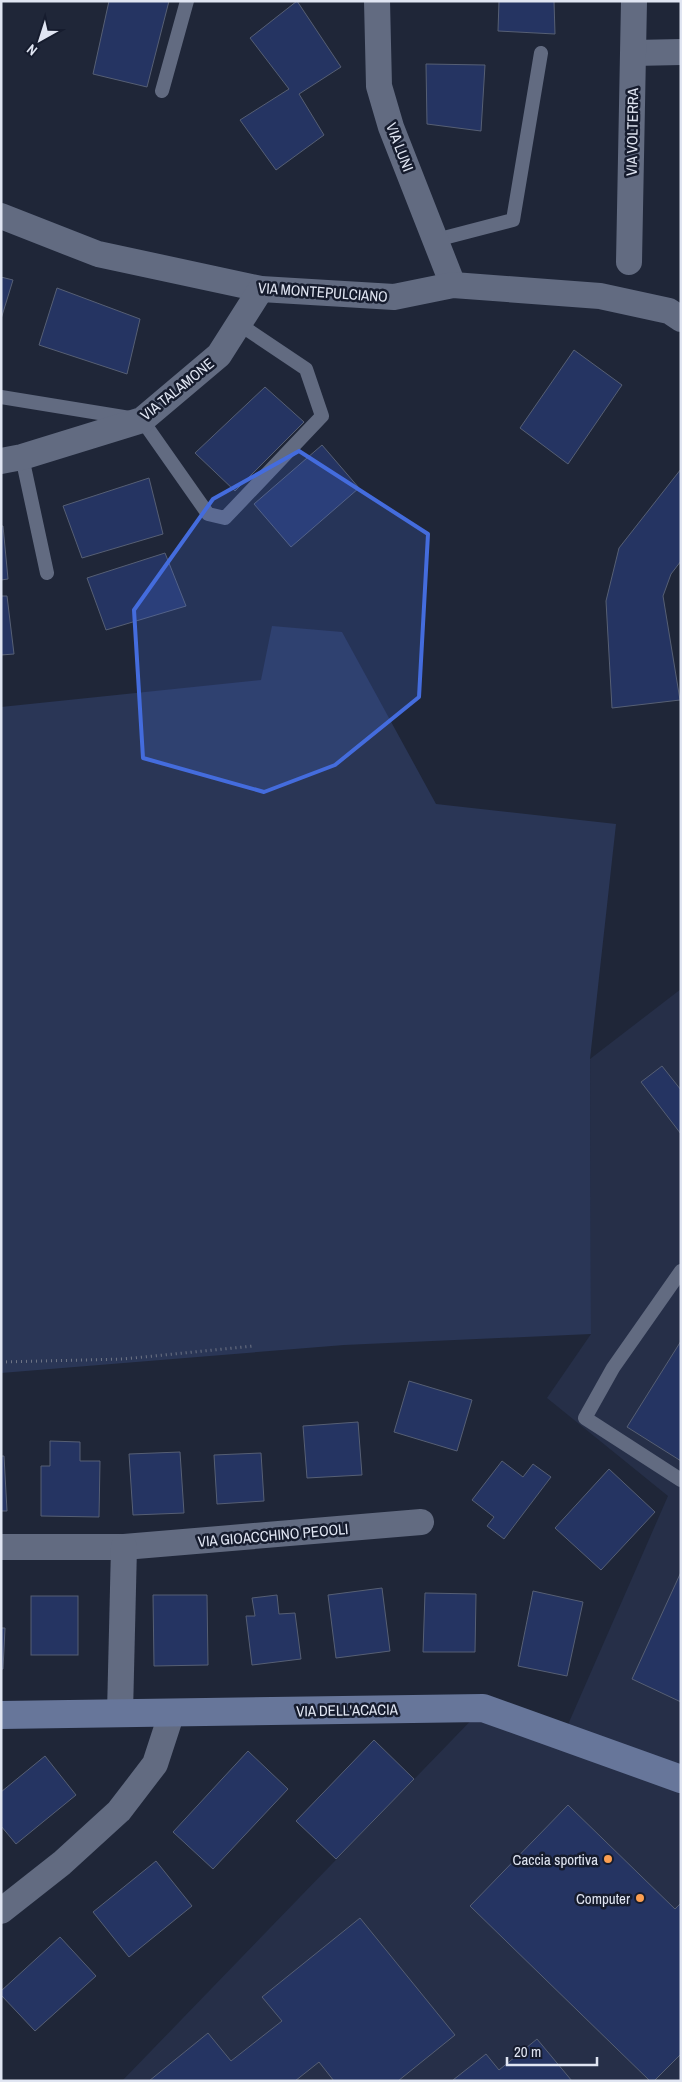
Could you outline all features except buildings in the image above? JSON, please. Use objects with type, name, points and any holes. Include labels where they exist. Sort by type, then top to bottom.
[{"type":"street","name":"VIA LUNI","points":[[377,1],[379,86],[391,127],[453,285]]},
{"type":"street","name":"VIA VOLTERRA","points":[[629,262],[634,1]]},
{"type":"street","points":[[634,53],[681,52]]},
{"type":"street","name":"VIA MONTEPULCIANO","points":[[1,216],[98,254],[261,289],[394,297],[453,285],[600,296],[670,311],[681,319]]},
{"type":"street","name":"VIA TALAMONE","points":[[12,459],[142,420],[219,355],[261,289]]},
{"type":"street","name":"VIA GIOACCHINO PEOOLI","points":[[1,1547],[124,1547],[421,1522]]},
{"type":"street","points":[[120,1713],[124,1547]]},
{"type":"street","name":"VIA DELL'ACACIA","points":[[1,1715],[483,1708],[681,1779]]},
{"type":"street","points":[[1,1911],[62,1864],[119,1811],[155,1764],[172,1712]]},
{"type":"lane","points":[[162,91],[187,1]]},
{"type":"lane","points":[[436,240],[513,220],[541,53]]},
{"type":"lane","points":[[1,397],[142,420],[208,514],[225,518],[322,416],[306,369],[239,324]]},
{"type":"lane","points":[[12,459],[48,573]]},
{"type":"lane","points":[[681,1271],[613,1368],[585,1418],[681,1480]]},
{"type":"path","points":[[1,1362],[123,1358],[254,1346]]},
{"type":"highlighted area","points":[[299,451],[428,534],[419,697],[335,765],[264,792],[143,758],[134,610],[213,499]]},
{"type":"shaded area","points":[[272,626],[342,632],[436,804],[616,824],[590,1059],[591,1334],[344,1345],[1,1373],[1,707],[261,680]]},
{"type":"shaded area","points":[[681,989],[681,2081],[122,2081],[483,1708],[563,1736],[668,1496],[547,1398],[591,1334],[590,1059]]},
{"type":"place","name":"Caccia sportiva","points":[[608,1859]]},
{"type":"place","name":"Computer","points":[[640,1898]]}]
